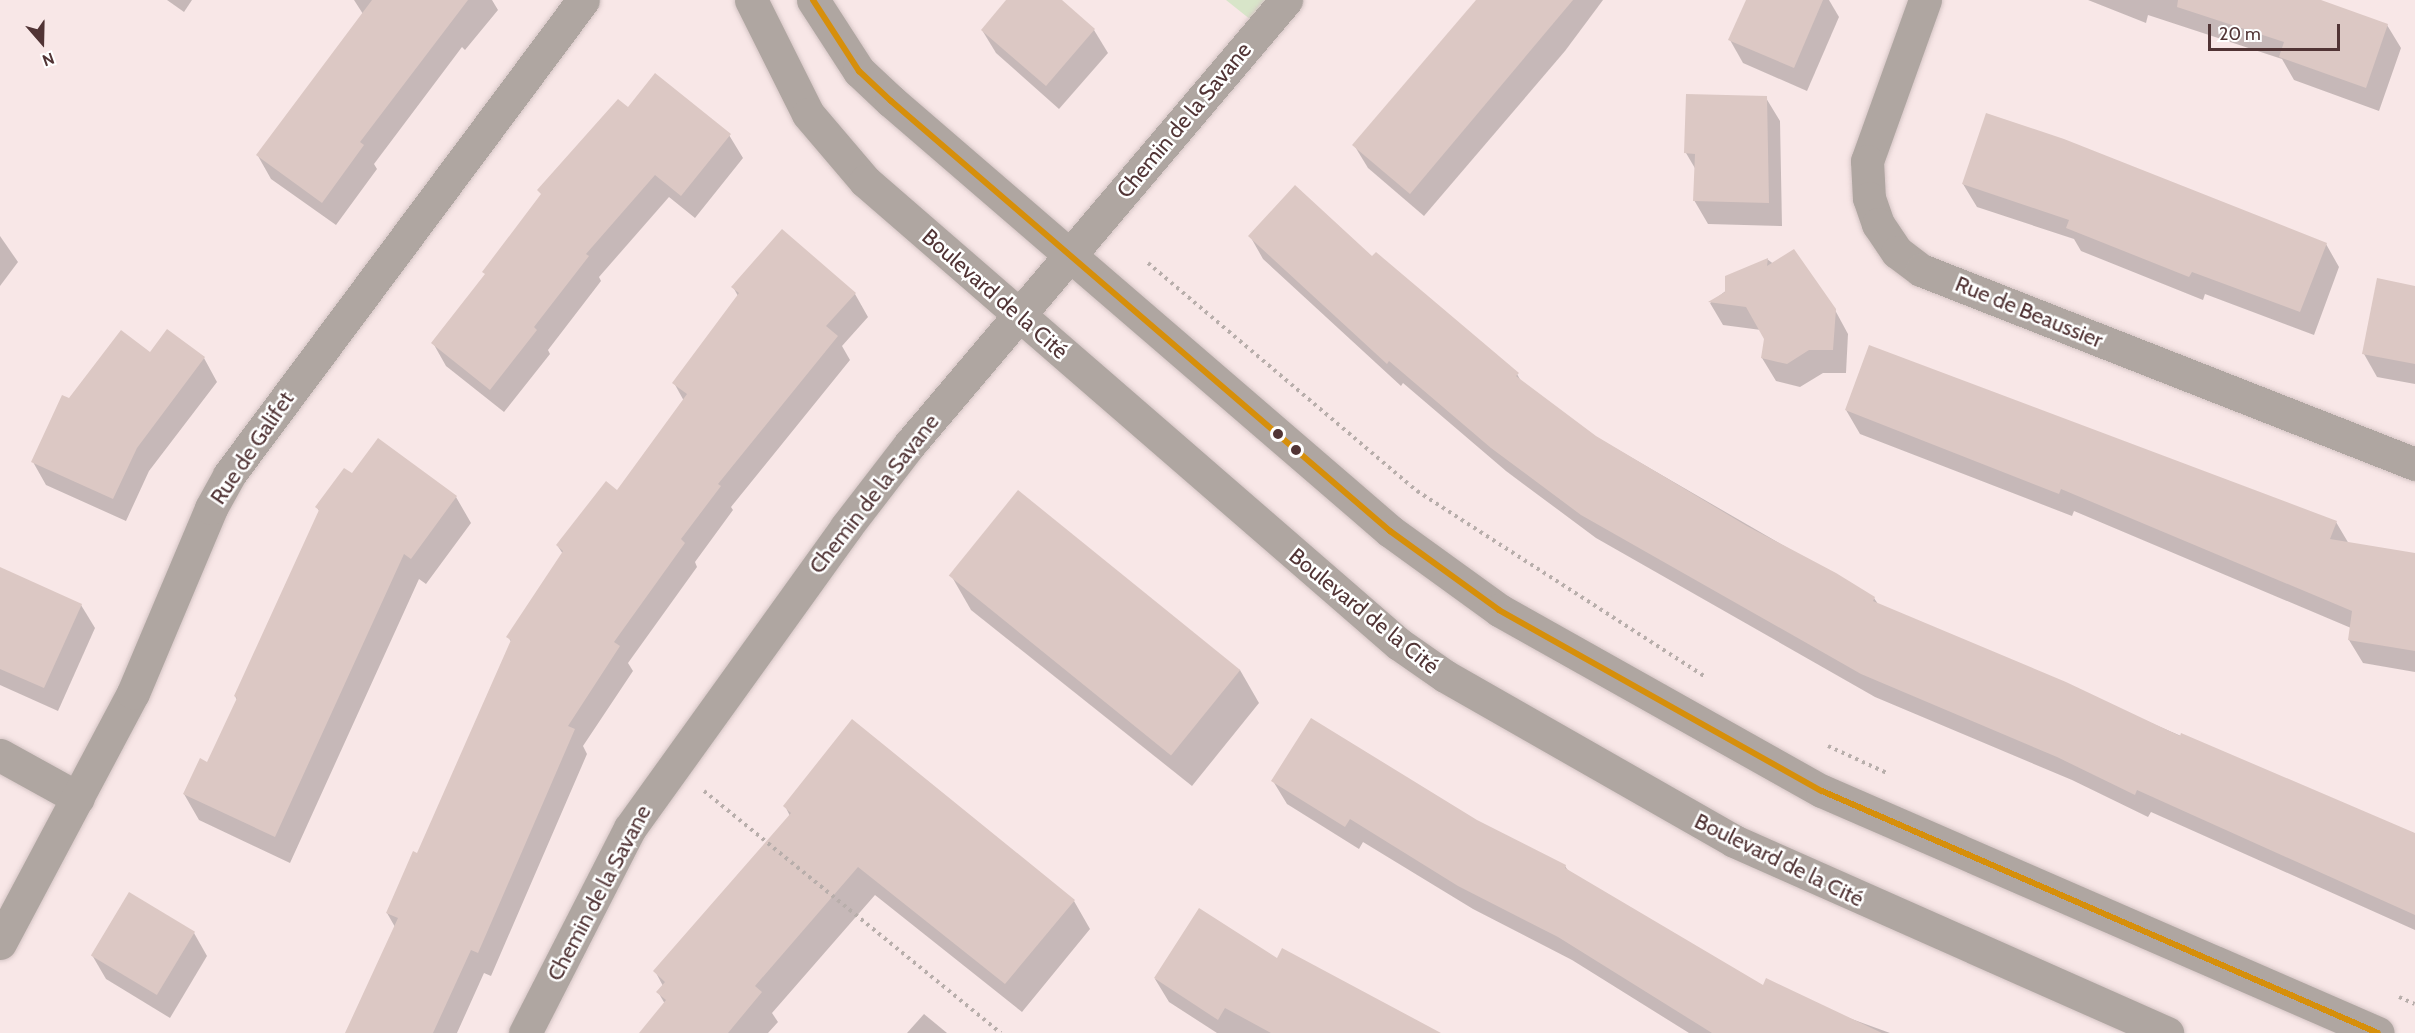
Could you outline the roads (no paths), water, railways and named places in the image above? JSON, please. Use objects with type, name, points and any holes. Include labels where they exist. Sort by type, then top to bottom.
[{"type":"street","name":"Rue de Galifet","points":[[0,943],[133,693],[211,508],[229,475],[584,0]]},
{"type":"street","name":"Boulevard de la Cité","points":[[751,0],[808,114],[837,151],[865,181],[1365,616],[1445,676],[1734,841],[2167,1033]]},
{"type":"street","points":[[813,0],[860,71],[1390,531],[1499,610],[1822,791],[2378,1033]]},
{"type":"street","name":"Chemin de la Savane","points":[[525,1033],[630,828],[672,765],[910,444],[1072,256],[1286,0]]},
{"type":"street","name":"Rue de Beaussier","points":[[1924,0],[1867,161],[1869,198],[1878,224],[1897,252],[1921,270],[2415,464]]},
{"type":"street","points":[[0,755],[78,798]]}]
